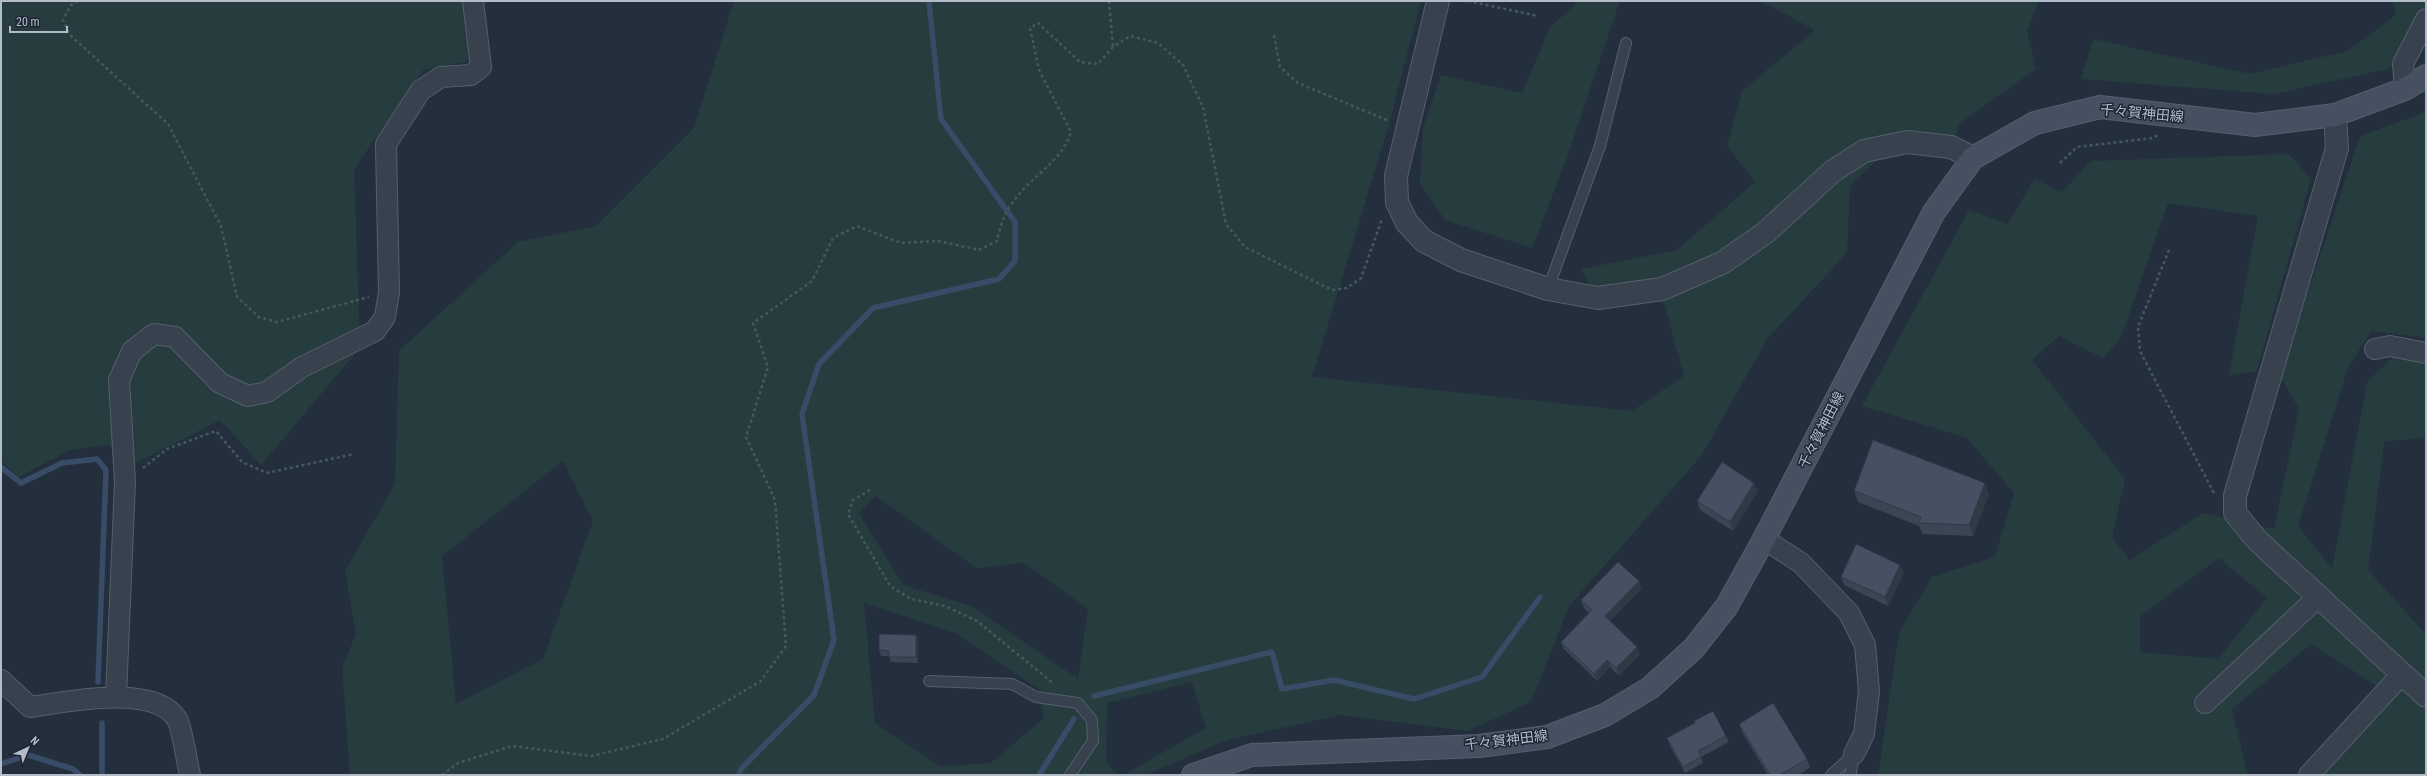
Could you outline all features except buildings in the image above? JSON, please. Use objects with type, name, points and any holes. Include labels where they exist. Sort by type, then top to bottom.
[{"type":"main road","name":"千々賀神田線","points":[[1192,775],[1252,755],[1479,746],[1547,737],[1605,714],[1650,688],[1694,648],[1727,606],[1764,539],[1934,212],[1973,158],[2035,123],[2100,108],[2255,125],[2335,115],[2405,89],[2426,76]]},
{"type":"street","points":[[116,696],[125,482],[120,380],[132,351],[154,334],[175,337],[220,383],[248,396],[267,392],[302,367],[375,331],[385,317],[389,292],[386,144],[421,90],[441,77],[471,75],[481,67],[473,1]]},
{"type":"street","points":[[1438,1],[1396,176],[1397,202],[1407,223],[1424,241],[1461,260],[1548,289],[1598,298],[1662,289],[1716,266],[1765,233],[1833,171],[1864,151],[1907,142],[1951,147],[1973,158]]},
{"type":"street","points":[[2405,89],[2403,64],[2426,19]]},
{"type":"street","points":[[2335,115],[2337,148],[2236,496],[2235,513],[2257,540],[2426,696]]},
{"type":"street","points":[[2375,349],[2390,346],[2426,353]]},
{"type":"street","points":[[1764,539],[1801,564],[1812,574],[1849,613],[1865,645],[1869,691],[1864,734],[1854,754]]},
{"type":"street","points":[[2205,703],[2318,597]]},
{"type":"street","points":[[2309,775],[2402,674]]},
{"type":"street","points":[[1,680],[30,707],[116,696],[160,704],[177,719],[190,775]]},
{"type":"lane","points":[[1548,289],[1600,146],[1626,43]]},
{"type":"lane","points":[[929,681],[1012,684],[1036,697],[1078,703],[1092,720],[1093,742],[1070,775]]},
{"type":"lane","points":[[1831,775],[1854,754]]},
{"type":"lane","points":[[1849,775],[1851,772],[1854,754]]},
{"type":"path","points":[[78,1],[70,3],[63,20],[70,35],[168,124],[221,226],[237,297],[259,317],[277,322],[389,292]]},
{"type":"path","points":[[1109,1],[1113,47]]},
{"type":"path","points":[[1468,1],[1538,16]]},
{"type":"path","points":[[442,775],[458,762],[512,746],[591,756],[663,739],[761,681],[786,646],[775,500],[746,437],[768,367],[753,324],[812,281],[833,238],[857,226],[901,243],[938,240],[979,250],[997,241],[1002,222],[1013,202],[1067,146],[1071,132],[1039,70],[1030,28],[1038,23],[1080,62],[1098,64],[1113,47],[1130,36],[1158,43],[1183,65],[1203,107],[1226,224],[1245,247],[1332,290],[1347,288],[1361,278],[1383,215],[1397,202]]},
{"type":"path","points":[[1274,35],[1280,67],[1298,83],[1408,129]]},
{"type":"path","points":[[2060,163],[2077,147],[2154,138],[2178,116]]},
{"type":"path","points":[[2169,250],[2138,327],[2140,351],[2219,504],[2235,513]]},
{"type":"path","points":[[125,482],[167,449],[216,431],[242,462],[267,472],[354,454]]},
{"type":"path","points":[[870,490],[853,500],[848,514],[890,586],[911,599],[945,606],[977,621],[1078,703]]},
{"type":"green space","points":[[1,1],[471,1],[473,60],[423,70],[354,169],[360,348],[261,465],[220,420],[132,465],[108,445],[70,450],[19,477],[1,461]]},
{"type":"green space","points":[[734,1],[1421,1],[1389,124],[1312,377],[1632,411],[1684,376],[1664,303],[1594,294],[1581,269],[1677,250],[1755,182],[1727,146],[1742,91],[1815,30],[1761,1],[2039,1],[2027,31],[2036,69],[1959,124],[1954,143],[1890,147],[1850,186],[1847,253],[1767,339],[1702,455],[1569,606],[1531,702],[1468,731],[1341,715],[1227,740],[1146,775],[1123,775],[1206,728],[1192,682],[1107,703],[1106,763],[1119,775],[350,775],[342,668],[356,634],[345,571],[395,484],[399,351],[518,242],[596,226],[694,128]],"holes":[[[563,461],[593,521],[543,659],[456,704],[442,556]],[[876,496],[976,568],[1024,563],[1088,609],[1078,679],[971,606],[903,585],[859,513]],[[864,603],[955,633],[1040,690],[1043,719],[991,763],[940,766],[875,723]]]},
{"type":"green space","points":[[1576,1],[1620,1],[1565,163],[1532,248],[1445,220],[1420,184],[1423,128],[1441,75],[1522,93],[1550,27],[1575,5]]},
{"type":"green space","points":[[2392,1],[2426,1],[2426,43],[2388,69],[2274,94],[2081,79],[2093,39],[2250,74],[2347,51],[2396,15]]},
{"type":"green space","points":[[2426,112],[2426,338],[2371,331],[2348,368],[2298,526],[2332,569],[2367,382],[2395,355],[2426,359],[2426,437],[2384,442],[2368,570],[2426,634],[2426,775],[2319,775],[2393,696],[2311,644],[2232,709],[2248,775],[1878,775],[1899,633],[1932,577],[1995,557],[2014,493],[1967,438],[1862,406],[1969,210],[2008,224],[2034,179],[2062,192],[2091,161],[2289,154],[2311,179],[2257,371],[2229,375],[2258,216],[2168,203],[2120,340],[2103,358],[2059,336],[2032,360],[2125,479],[2112,538],[2130,560],[2203,513],[2274,529],[2299,409],[2280,376],[2360,136]],"holes":[[[2219,558],[2267,598],[2218,659],[2140,652],[2140,616]]]},
{"type":"waterway","points":[[739,775],[741,769],[814,695],[834,640],[802,414],[819,364],[873,308],[999,279],[1015,261],[1015,222],[941,119],[929,1]]},
{"type":"waterway","points":[[1,467],[21,483],[62,463],[97,459],[106,470],[98,682]]},
{"type":"waterway","points":[[1094,696],[1272,652],[1282,689],[1334,680],[1414,699],[1482,677],[1540,597]]},
{"type":"waterway","points":[[1039,775],[1074,719]]},
{"type":"waterway","points":[[102,723],[102,775]]},
{"type":"waterway","points":[[1,764],[28,755],[73,769],[80,775]]}]
